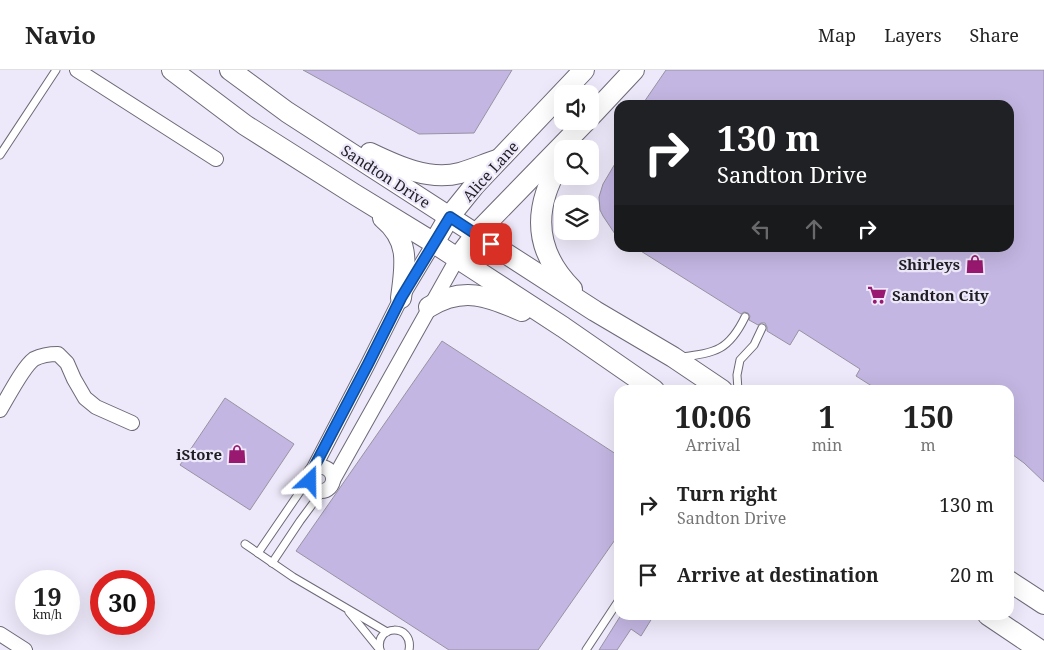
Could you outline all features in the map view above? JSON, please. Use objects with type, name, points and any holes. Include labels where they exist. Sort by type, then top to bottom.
[{"type":"main road","name":"Sandton Drive","points":[[172,70],[245,125],[434,243],[563,327],[647,385]]},
{"type":"main road","name":"Sandton Drive","points":[[230,70],[288,112],[595,311],[673,357],[715,385]]},
{"type":"main road","name":"Alice Lane","points":[[434,243],[450,217],[474,186],[584,70]]},
{"type":"main road","points":[[599,107],[634,70]]},
{"type":"main road","points":[[288,112],[391,163],[417,172],[438,175],[458,173],[500,159]]},
{"type":"main road","points":[[457,259],[476,234],[578,130]]},
{"type":"main road","points":[[554,174],[546,191],[541,210],[541,234],[545,249],[554,267],[595,311]]},
{"type":"main road","points":[[354,194],[391,224],[398,236],[405,258],[401,298]]},
{"type":"main road","points":[[429,307],[440,300],[450,297],[474,295],[488,298],[563,327]]},
{"type":"main road","points":[[1014,584],[1044,604]]},
{"type":"main road","points":[[995,620],[1040,650]]},
{"type":"street","points":[[77,70],[216,159]]},
{"type":"street","name":"Alice Lane","points":[[311,474],[401,298],[434,243]]},
{"type":"street","points":[[328,485],[332,473],[327,468],[320,467],[311,474],[310,481],[313,487],[320,490],[328,485],[457,259]]},
{"type":"street","points":[[0,410],[22,373],[34,360],[48,354],[58,354],[67,363],[85,398],[96,407],[132,423]]},
{"type":"street","points":[[0,634],[25,650]]},
{"type":"lane","points":[[0,155],[56,70]]},
{"type":"lane","points":[[673,357],[704,354],[725,346],[738,330],[745,317]]},
{"type":"lane","points":[[738,385],[740,360],[754,345],[762,328]]},
{"type":"lane","points":[[258,553],[311,474]]},
{"type":"lane","points":[[272,563],[300,521],[328,485]]},
{"type":"lane","points":[[245,544],[272,563],[387,632]]},
{"type":"lane","points":[[346,608],[380,650]]},
{"type":"lane","points":[[586,650],[614,608]]},
{"type":"lane","points":[[380,650],[381,638],[392,630],[397,630],[406,635],[410,644],[409,650]]},
{"type":"building","points":[[303,70],[512,70],[474,133],[419,134]]},
{"type":"building","name":"Sandton City","points":[[666,70],[1044,70],[1044,482],[1014,456],[1014,385],[870,385],[856,376],[860,369],[799,330],[790,345],[767,331],[765,323],[758,325],[749,320],[750,316],[748,313],[744,312],[741,314],[642,252],[1014,252],[1014,100],[645,100]]},
{"type":"building","points":[[614,165],[614,232],[600,210],[599,197],[603,184]]},
{"type":"building","points":[[442,341],[614,453],[614,541],[538,650],[449,650],[296,551]]},
{"type":"building","name":"iStore","points":[[225,398],[294,444],[250,510],[180,465]]},
{"type":"building","points":[[618,620],[651,620],[641,636],[631,629],[617,650],[599,650]]},
{"type":"place","name":"Shirleys","points":[[975,264]]},
{"type":"place","name":"Sandton City","points":[[877,295]]},
{"type":"place","name":"iStore","points":[[237,454]]},
{"type":"route","points":[[310,481],[311,473],[401,298],[450,217],[491,244]]}]
